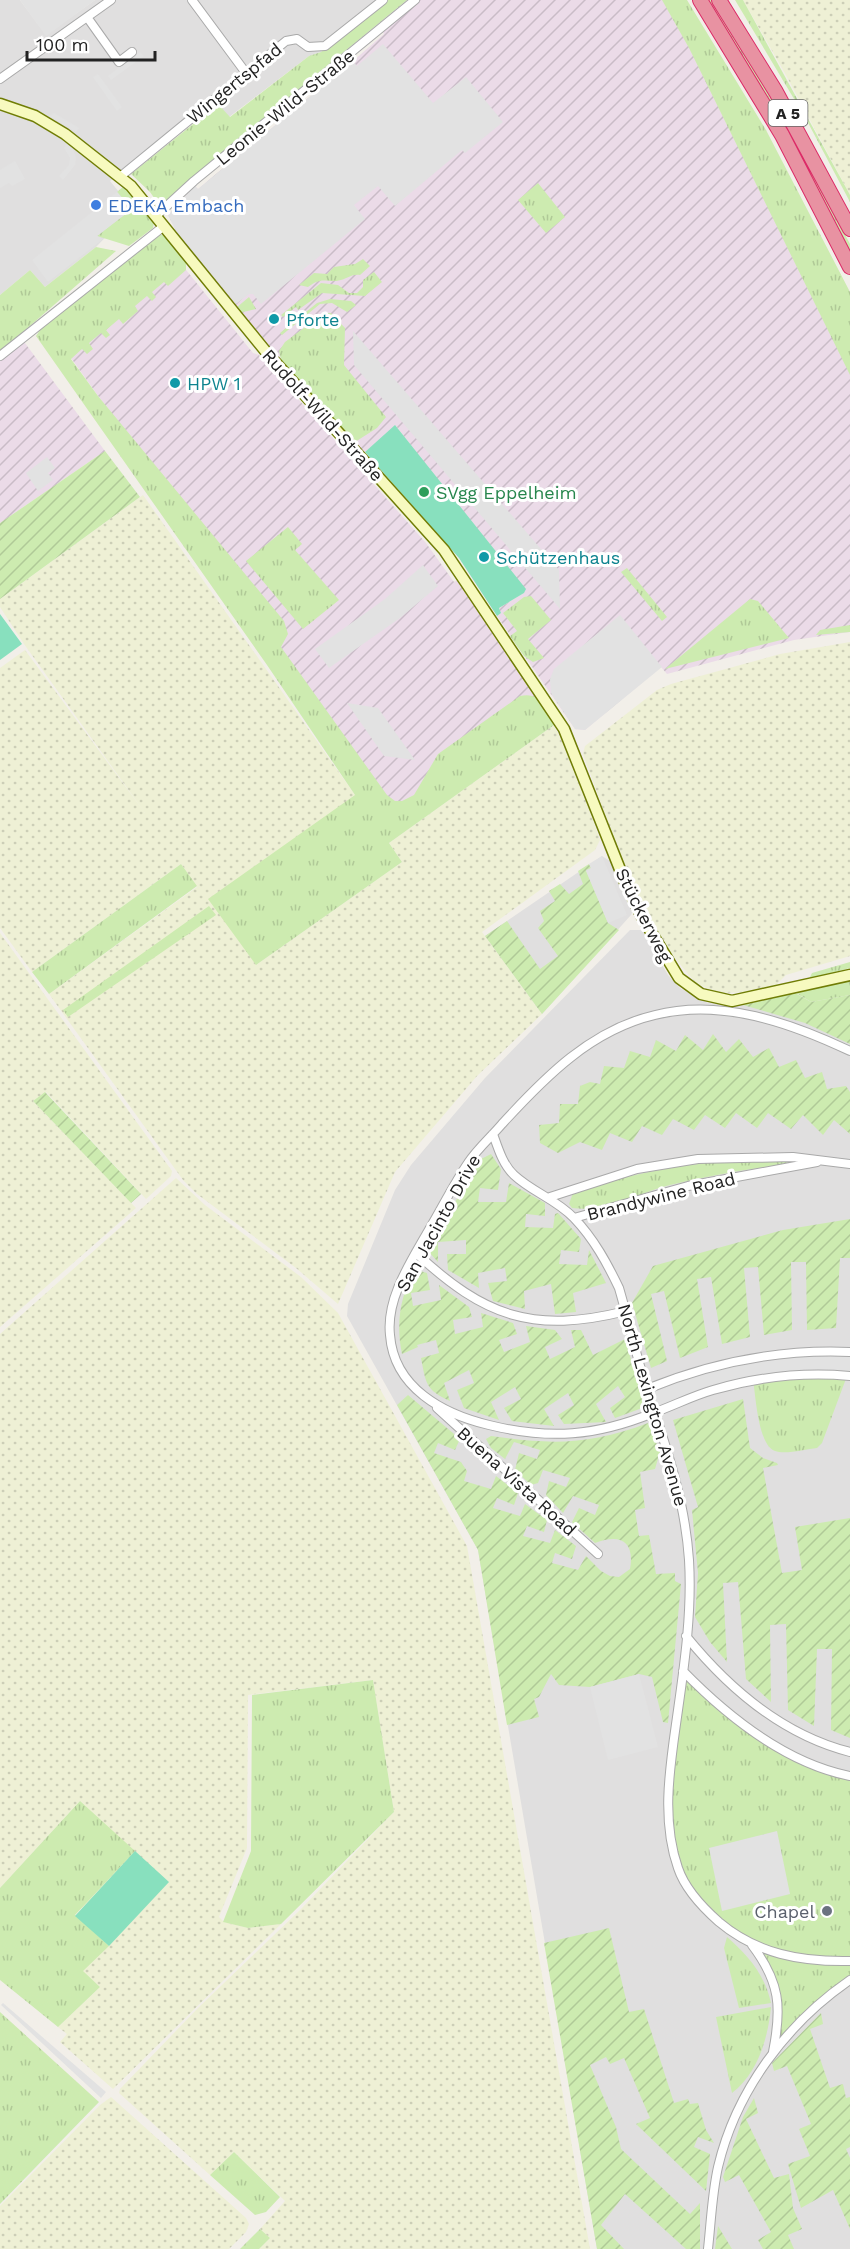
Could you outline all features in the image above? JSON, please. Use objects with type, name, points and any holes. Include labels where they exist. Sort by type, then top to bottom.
[{"type":"highway","name":"A 5","points":[[700,0],[782,135],[850,267]]},
{"type":"highway","name":"A 5","points":[[719,0],[776,92],[850,229]]},
{"type":"street","points":[[0,79],[111,0]]},
{"type":"street","points":[[192,0],[246,73]]},
{"type":"street","name":"Wingertspfad","points":[[120,176],[286,41],[297,39],[308,47],[325,46],[383,0]]},
{"type":"street","name":"Leonie-Wild-Straße","points":[[157,216],[194,181],[415,0]]},
{"type":"street","points":[[87,17],[119,62],[132,52]]},
{"type":"street","name":"Rudolf-Wild-Straße","points":[[0,104],[35,116],[65,134],[120,176],[157,216],[267,353],[449,557],[564,729],[587,783]]},
{"type":"street","points":[[0,356],[164,226]]},
{"type":"street","name":"Stückerweg","points":[[587,783],[611,847],[642,917],[670,966],[687,985],[701,994],[732,1001],[850,975]]},
{"type":"street","name":"San Jacinto Drive","points":[[850,1050],[809,1031],[760,1016],[688,1010],[657,1014],[625,1023],[583,1047],[525,1099],[468,1162],[416,1253],[396,1294],[390,1317],[390,1336],[403,1373],[436,1407],[486,1425],[528,1434],[584,1434],[610,1428],[712,1390],[753,1380],[808,1375],[850,1376]]},
{"type":"street","name":"North Lexington Avenue","points":[[493,1134],[500,1153],[513,1175],[550,1197],[574,1218],[606,1261],[626,1311],[684,1512],[689,1564],[687,1636],[668,1792],[672,1837],[678,1867],[705,1908],[730,1931],[751,1944],[793,1958],[850,1961]]},
{"type":"street","name":"Brandywine Road","points":[[550,1197],[637,1169],[699,1159],[794,1157],[850,1164]]},
{"type":"street","name":"Brandywine Road","points":[[574,1218],[688,1186],[819,1161]]},
{"type":"street","points":[[416,1253],[466,1295],[514,1316],[562,1323],[593,1320],[626,1311]]},
{"type":"street","points":[[647,1389],[678,1376],[752,1357],[783,1352],[850,1352]]},
{"type":"street","name":"Buena Vista Road","points":[[436,1407],[598,1554]]},
{"type":"street","points":[[687,1636],[709,1664],[741,1695],[812,1739],[850,1752]]},
{"type":"street","points":[[683,1671],[720,1706],[768,1740],[802,1759],[850,1776]]},
{"type":"street","name":"North Lexington Avenue","points":[[751,1944],[766,1965],[776,1990],[778,2028],[773,2053]]},
{"type":"street","points":[[708,2249],[713,2192],[727,2135],[746,2095],[773,2053],[817,2006],[850,1980]]},
{"type":"shaded area","points":[[0,0],[20,0],[46,35],[95,0],[386,0],[321,52],[309,56],[229,117],[212,98],[110,181],[133,209],[96,247],[45,287],[30,270],[0,295]]},
{"type":"shaded area","points":[[20,0],[95,0],[46,36]]},
{"type":"shaded area","points":[[418,0],[672,0],[850,309],[850,632],[794,640],[667,674],[661,667],[585,730],[575,729],[497,616],[501,613],[499,608],[524,593],[396,426],[365,452],[356,453],[232,311],[237,307],[177,233],[168,215],[195,186],[198,189],[353,61],[384,34],[382,30]]},
{"type":"shaded area","points":[[383,44],[433,103],[466,77],[503,122],[465,153],[462,150],[395,206],[378,186],[354,205],[365,219],[261,304],[253,294],[249,294],[236,304],[177,233],[168,215],[195,186],[198,189],[353,61],[357,66]]},
{"type":"shaded area","points":[[140,52],[144,56],[111,80],[108,76]]},
{"type":"shaded area","points":[[98,74],[122,107],[117,111],[93,77]]},
{"type":"shaded area","points":[[54,113],[79,128],[76,132],[49,116]]},
{"type":"shaded area","points":[[67,143],[72,147],[76,157],[75,165],[63,180],[59,176],[69,165],[70,158],[64,148]]},
{"type":"shaded area","points":[[15,161],[25,179],[12,186],[9,183],[0,188],[0,170]]},
{"type":"shaded area","points":[[117,192],[132,209],[97,236],[103,239],[48,282],[32,260]]},
{"type":"shaded area","points":[[162,240],[253,353],[259,355],[426,543],[454,582],[460,579],[545,708],[396,813],[51,330]]},
{"type":"shaded area","points":[[353,331],[559,570],[560,609],[354,365]]},
{"type":"shaded area","points":[[22,339],[105,451],[0,523],[0,358]]},
{"type":"shaded area","points":[[47,457],[55,468],[48,473],[53,480],[38,491],[26,473]]},
{"type":"shaded area","points":[[423,565],[438,586],[400,618],[329,668],[315,649],[385,599]]},
{"type":"shaded area","points":[[620,615],[662,667],[585,730],[575,729],[551,693],[550,679],[554,669]]},
{"type":"shaded area","points":[[347,703],[378,708],[415,760],[384,756]]},
{"type":"shaded area","points":[[602,856],[610,861],[633,910],[542,1014],[485,936]]},
{"type":"shaded area","points":[[602,856],[627,915],[608,923],[586,871],[591,868],[589,864]]},
{"type":"shaded area","points":[[630,930],[642,930],[668,975],[680,988],[708,1003],[743,1005],[795,993],[811,1002],[850,995],[850,2249],[597,2249],[478,1550],[347,1316],[348,1304],[395,1190],[411,1165],[485,1078]]},
{"type":"shaded area","points":[[850,1352],[850,1376],[753,1380],[656,1412],[647,1389],[752,1357]]},
{"type":"shaded area","points":[[639,1674],[658,1747],[608,1760],[590,1687]]},
{"type":"shaded area","points":[[777,1831],[790,1894],[722,1911],[709,1848]]},
{"type":"shaded area","points":[[3,2003],[106,2092],[101,2098],[1,2005]]},
{"type":"green space","points":[[386,0],[407,0],[165,202],[157,202],[131,174],[218,104],[230,117],[309,56],[321,52]]},
{"type":"green space","points":[[662,0],[687,0],[766,130],[850,292],[850,375],[689,48]]},
{"type":"green space","points":[[708,0],[712,0],[722,15],[787,124],[850,244],[850,251],[775,110]]},
{"type":"green space","points":[[735,0],[743,0],[850,195],[850,202],[806,119]]},
{"type":"green space","points":[[743,0],[850,0],[850,195],[787,77]]},
{"type":"green space","points":[[538,183],[565,217],[546,233],[518,200]]},
{"type":"green space","points":[[124,186],[154,222],[153,228],[129,246],[97,236],[132,209],[117,192]]},
{"type":"green space","points":[[160,235],[166,235],[186,261],[186,270],[168,286],[164,282],[152,292],[156,297],[152,301],[147,296],[135,306],[138,311],[123,324],[119,319],[106,330],[110,335],[106,338],[101,333],[89,343],[93,349],[87,354],[82,349],[71,359],[98,396],[284,621],[288,634],[281,647],[387,795],[395,801],[402,801],[414,795],[438,754],[520,696],[533,696],[538,699],[554,725],[389,843],[402,862],[256,965],[208,899],[355,795],[267,665],[36,336],[42,327]]},
{"type":"green space","points":[[96,247],[116,251],[0,352],[0,295],[30,270],[45,287]]},
{"type":"green space","points":[[363,259],[370,266],[360,275],[336,281],[318,281],[308,287],[299,285],[314,273],[327,274],[334,267],[355,264]]},
{"type":"green space","points":[[374,272],[382,282],[365,296],[322,293],[298,310],[296,307],[283,317],[281,315],[321,283],[338,285],[349,293],[357,293],[363,287],[363,280]]},
{"type":"green space","points":[[249,297],[256,309],[239,313],[236,308]]},
{"type":"green space","points":[[330,299],[351,301],[356,305],[347,312],[332,303],[320,304],[282,335],[280,333],[317,303]]},
{"type":"green space","points":[[324,313],[331,313],[345,328],[344,365],[386,417],[377,428],[355,442],[281,360],[279,351],[285,342]]},
{"type":"green space","name":"SVgg Eppelheim","points":[[395,425],[526,589],[524,593],[499,608],[501,613],[497,616],[459,558],[365,452]]},
{"type":"green space","points":[[105,451],[140,497],[0,599],[0,523]]},
{"type":"green space","points":[[143,495],[355,795],[256,965],[402,862],[389,843],[554,725],[575,768],[600,840],[595,850],[482,932],[542,1014],[477,1076],[395,1172],[338,1304],[296,1268],[197,1194],[183,1180],[49,994],[197,887],[181,864],[32,972],[0,928],[0,668],[25,650],[145,813],[24,644],[0,607],[0,599]]},
{"type":"green space","points":[[288,527],[302,544],[295,550],[339,600],[303,629],[246,561]]},
{"type":"green space","points":[[627,568],[667,617],[662,621],[621,572]]},
{"type":"green space","points":[[531,596],[551,620],[528,639],[544,658],[533,662],[524,656],[510,636],[517,631],[503,613],[524,597]]},
{"type":"green space","points":[[750,599],[758,601],[789,638],[665,669]]},
{"type":"green space","points":[[0,614],[22,644],[0,660]]},
{"type":"green space","points":[[850,625],[850,632],[816,635],[820,630]]},
{"type":"green space","points":[[850,642],[850,956],[786,975],[774,987],[747,992],[718,993],[696,983],[662,943],[630,883],[583,754],[585,746],[657,690],[671,684],[780,654]]},
{"type":"green space","points":[[181,864],[197,886],[49,994],[32,972]]},
{"type":"green space","points":[[589,864],[591,868],[586,870],[608,923],[619,930],[542,1014],[485,936],[507,921],[540,969],[558,956],[538,928],[544,921],[540,911],[555,901],[549,891],[560,884],[569,894],[583,884],[578,871]]},
{"type":"green space","points":[[209,906],[216,915],[68,1017],[63,1010]]},
{"type":"green space","points":[[0,933],[172,1171],[171,1176],[146,1199],[46,1092],[33,1101],[136,1208],[0,1327]]},
{"type":"green space","points":[[850,962],[850,968],[809,979],[812,973]]},
{"type":"green space","points":[[850,981],[850,995],[811,1002],[796,993]]},
{"type":"green space","points":[[795,993],[811,1002],[850,995],[850,1044],[805,1023],[743,1005]]},
{"type":"green space","points":[[713,1034],[726,1052],[739,1039],[753,1057],[769,1048],[779,1067],[796,1060],[805,1078],[822,1072],[827,1089],[846,1086],[850,1092],[850,1134],[834,1120],[823,1135],[803,1115],[791,1129],[768,1113],[757,1128],[736,1113],[725,1128],[705,1115],[694,1130],[673,1119],[662,1135],[642,1126],[632,1142],[610,1133],[602,1150],[580,1142],[558,1153],[540,1143],[539,1125],[559,1123],[560,1104],[578,1104],[580,1086],[590,1082],[600,1084],[604,1066],[624,1068],[630,1051],[650,1057],[656,1040],[676,1051],[685,1035],[703,1050]]},
{"type":"green space","points":[[45,1092],[141,1194],[131,1203],[33,1101]]},
{"type":"green space","points":[[491,1154],[501,1169],[498,1190],[480,1188],[478,1202],[506,1202],[509,1183],[545,1203],[545,1216],[526,1214],[525,1227],[553,1228],[555,1214],[558,1213],[581,1239],[579,1252],[561,1250],[559,1264],[587,1265],[589,1250],[606,1283],[573,1293],[576,1312],[555,1314],[551,1284],[524,1291],[525,1309],[493,1301],[488,1283],[507,1281],[505,1268],[478,1273],[479,1288],[448,1270],[447,1254],[466,1254],[466,1240],[438,1242],[438,1262],[428,1251],[428,1247],[481,1159]]},
{"type":"green space","points":[[746,1160],[802,1163],[686,1181],[597,1208],[572,1208],[569,1204],[573,1193],[616,1180],[680,1166]]},
{"type":"green space","points":[[176,1178],[205,1205],[301,1277],[338,1313],[467,1546],[590,2249],[259,2249],[270,2238],[260,2229],[285,2201],[234,2152],[210,2175],[119,2093],[120,2089],[198,2008],[300,1910],[394,1812],[373,1680],[248,1695],[247,1848],[219,1917],[224,1922],[248,1928],[281,1924],[113,2089],[60,2042],[67,2034],[58,2027],[100,1987],[83,1972],[80,1801],[0,1888],[0,1334]]},
{"type":"green space","points":[[850,1219],[850,1258],[840,1258],[836,1328],[807,1330],[806,1262],[791,1262],[792,1330],[764,1335],[758,1267],[744,1268],[750,1337],[722,1344],[711,1277],[697,1279],[708,1347],[680,1358],[664,1291],[651,1294],[667,1361],[651,1368],[632,1303],[653,1266],[783,1230]]},
{"type":"green space","points":[[417,1270],[427,1273],[430,1290],[411,1293],[413,1306],[441,1300],[439,1285],[469,1307],[472,1317],[453,1320],[455,1334],[483,1327],[481,1313],[513,1323],[517,1334],[499,1340],[504,1352],[530,1342],[526,1326],[555,1330],[562,1339],[545,1347],[550,1359],[575,1347],[571,1330],[581,1330],[593,1355],[625,1339],[645,1407],[615,1418],[610,1408],[625,1397],[618,1386],[596,1404],[606,1422],[564,1424],[558,1415],[574,1405],[568,1393],[544,1409],[554,1426],[512,1421],[504,1408],[521,1399],[515,1387],[491,1402],[499,1420],[464,1408],[457,1390],[474,1383],[469,1370],[444,1383],[450,1401],[442,1397],[428,1385],[421,1358],[439,1353],[436,1340],[417,1345],[418,1347],[402,1354],[399,1332],[400,1310],[406,1289]]},
{"type":"green space","points":[[847,1376],[822,1443],[817,1448],[784,1452],[775,1451],[769,1447],[761,1430],[753,1380]]},
{"type":"green space","points":[[408,1395],[460,1439],[455,1450],[438,1443],[434,1453],[461,1462],[467,1471],[464,1481],[491,1489],[496,1476],[518,1493],[514,1505],[497,1498],[493,1508],[520,1516],[525,1504],[547,1520],[544,1532],[527,1526],[523,1536],[550,1543],[555,1530],[576,1546],[572,1559],[555,1553],[552,1563],[578,1570],[586,1556],[601,1571],[610,1576],[619,1577],[630,1569],[631,1559],[628,1546],[618,1539],[595,1543],[572,1522],[579,1508],[595,1515],[599,1505],[573,1496],[563,1513],[546,1495],[549,1481],[566,1487],[570,1478],[543,1470],[538,1483],[531,1485],[515,1470],[519,1453],[537,1459],[540,1450],[514,1442],[505,1459],[491,1448],[486,1439],[491,1436],[533,1441],[571,1441],[608,1436],[648,1423],[660,1452],[655,1469],[640,1472],[645,1508],[635,1510],[639,1536],[649,1535],[656,1574],[675,1573],[675,1581],[681,1584],[668,1723],[663,1722],[652,1677],[639,1674],[590,1687],[559,1685],[551,1674],[539,1697],[534,1699],[539,1717],[507,1725],[478,1550],[397,1405]]},
{"type":"green space","points":[[743,1399],[750,1448],[763,1458],[778,1465],[763,1468],[782,1573],[802,1570],[795,1527],[850,1518],[850,1738],[831,1730],[832,1649],[817,1649],[814,1726],[788,1710],[786,1624],[770,1625],[771,1702],[746,1679],[738,1582],[723,1583],[727,1662],[710,1642],[695,1617],[698,1573],[692,1510],[698,1507],[673,1420]]},
{"type":"green space","points":[[683,1671],[720,1706],[785,1751],[850,1776],[850,1980],[833,1991],[773,2053],[779,2005],[758,1954],[704,1908],[678,1867],[668,1812]]},
{"type":"green space","points":[[373,1680],[394,1812],[281,1924],[248,1928],[223,1922],[251,1851],[252,1695]]},
{"type":"green space","points":[[80,1801],[135,1851],[75,1915],[109,1946],[83,1971],[100,1987],[58,2027],[0,1980],[0,1888]]},
{"type":"green space","points":[[135,1851],[169,1882],[109,1946],[75,1916]]},
{"type":"green space","points":[[609,1928],[629,2012],[644,2009],[674,2103],[688,2099],[690,2104],[698,2103],[706,2130],[714,2143],[698,2137],[694,2147],[710,2154],[706,2191],[636,2124],[650,2118],[624,2058],[610,2064],[606,2057],[590,2065],[616,2127],[621,2149],[690,2214],[700,2203],[700,2249],[686,2249],[625,2194],[601,2225],[624,2249],[597,2249],[544,1943]]},
{"type":"green space","points":[[727,1937],[755,1966],[765,1983],[771,2003],[739,2008],[724,1948]]},
{"type":"green space","points":[[771,2007],[760,2054],[749,2075],[732,2093],[716,2017]]},
{"type":"green space","points":[[0,2012],[99,2102],[0,2204]]},
{"type":"green space","points":[[821,2013],[823,2024],[810,2029],[830,2088],[843,2084],[846,2098],[850,2097],[850,2147],[846,2149],[850,2158],[850,2229],[833,2190],[801,2208],[788,2164],[810,2156],[799,2129],[811,2124],[787,2066],[774,2071],[772,2063]]},
{"type":"green space","points":[[111,2097],[246,2218],[249,2224],[246,2232],[229,2249],[0,2249],[0,2206],[100,2105]]},
{"type":"green space","points":[[754,2098],[758,2113],[746,2119],[774,2178],[789,2174],[793,2208],[802,2229],[788,2235],[794,2249],[763,2249],[758,2240],[771,2232],[739,2175],[725,2182],[723,2177],[743,2117]]},
{"type":"green space","points":[[234,2152],[280,2197],[266,2212],[255,2215],[210,2175]]},
{"type":"green space","points":[[718,2226],[732,2249],[715,2249]]},
{"type":"green space","points":[[260,2229],[270,2238],[259,2249],[240,2249]]},
{"type":"place","name":"EDEKA Embach","points":[[96,205]]},
{"type":"place","name":"Pforte","points":[[274,319]]},
{"type":"place","name":"HPW 1","points":[[175,383]]},
{"type":"place","name":"SVgg Eppelheim","points":[[424,492]]},
{"type":"place","name":"Schützenhaus","points":[[484,557]]},
{"type":"place","name":"Chapel","points":[[827,1911]]}]
